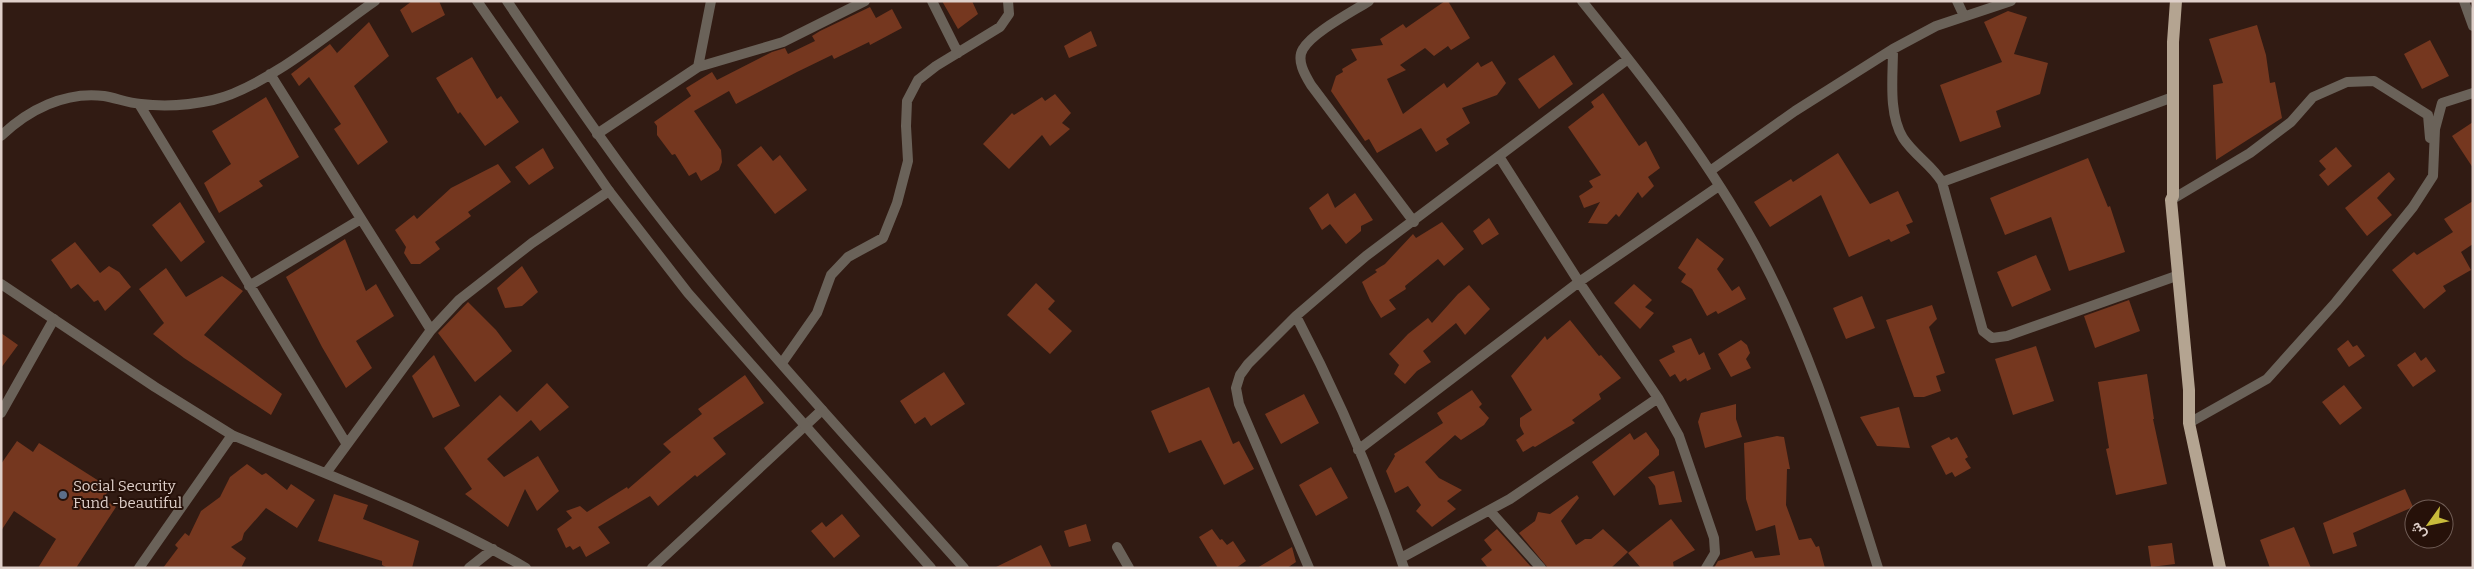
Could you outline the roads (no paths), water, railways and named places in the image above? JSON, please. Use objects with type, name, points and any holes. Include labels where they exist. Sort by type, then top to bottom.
[{"type":"main road","points":[[2176,1],[2173,97],[2173,196],[2171,200],[2189,390],[2189,423],[2220,568]]},
{"type":"street","points":[[1,136],[38,108],[61,99],[102,96],[139,104],[165,106],[215,100],[270,74],[375,1]]},
{"type":"street","points":[[477,1],[610,191],[688,293],[931,568]]},
{"type":"street","points":[[507,1],[597,134],[677,240],[822,410],[964,568]]},
{"type":"street","points":[[698,66],[710,1]]},
{"type":"street","points":[[597,134],[698,66],[783,42],[865,1]]},
{"type":"street","points":[[932,1],[958,53]]},
{"type":"street","points":[[782,363],[817,313],[831,275],[848,257],[883,238],[897,203],[908,161],[907,101],[918,80],[1000,27],[1010,14],[1008,1]]},
{"type":"street","points":[[1369,1],[1313,38],[1302,50],[1301,60],[1304,74],[1311,85],[1414,222]]},
{"type":"street","points":[[1582,1],[1628,59],[1710,172],[1747,231],[1782,299],[1815,377],[1878,568]]},
{"type":"street","points":[[1957,1],[1964,16]]},
{"type":"street","points":[[1710,172],[1795,111],[1893,49],[1936,26],[2011,1]]},
{"type":"street","points":[[2464,1],[2473,26]]},
{"type":"street","points":[[1893,49],[1894,106],[1897,124],[1903,138],[1935,170],[1942,182],[1983,331],[1992,338],[2007,336],[2179,275]]},
{"type":"street","points":[[1309,568],[1239,404],[1236,388],[1248,364],[1296,316],[1366,256],[1500,158],[1628,59]]},
{"type":"street","points":[[270,74],[431,330]]},
{"type":"street","points":[[2171,200],[2250,153],[2291,122],[2313,97],[2347,82],[2374,81],[2428,115],[2433,176]]},
{"type":"street","points":[[2189,423],[2267,379],[2336,302],[2413,207],[2433,176],[2436,129],[2442,103],[2473,93]]},
{"type":"street","points":[[1942,182],[2173,97]]},
{"type":"street","points":[[139,104],[346,444]]},
{"type":"street","points":[[1500,158],[1579,282],[1658,398],[1679,436],[1714,538],[1715,552],[1706,568]]},
{"type":"street","points":[[1358,450],[1579,282],[1719,186]]},
{"type":"street","points":[[326,474],[346,444],[431,330],[458,300],[532,243],[610,191]]},
{"type":"street","points":[[250,286],[361,219]]},
{"type":"street","points":[[1,284],[155,387],[232,435],[326,474],[494,549],[526,568]]},
{"type":"street","points":[[1296,316],[1315,353],[1358,450],[1402,563],[1551,473],[1658,398]]},
{"type":"street","points":[[1,413],[54,319]]},
{"type":"street","points":[[652,568],[822,410]]},
{"type":"street","points":[[140,567],[232,435]]},
{"type":"street","points":[[1490,510],[1541,568]]},
{"type":"street","points":[[1117,547],[1129,568]]},
{"type":"street","points":[[470,568],[494,549]]},
{"type":"place","name":"Social Security Fund -beautiful","points":[[63,495]]}]
